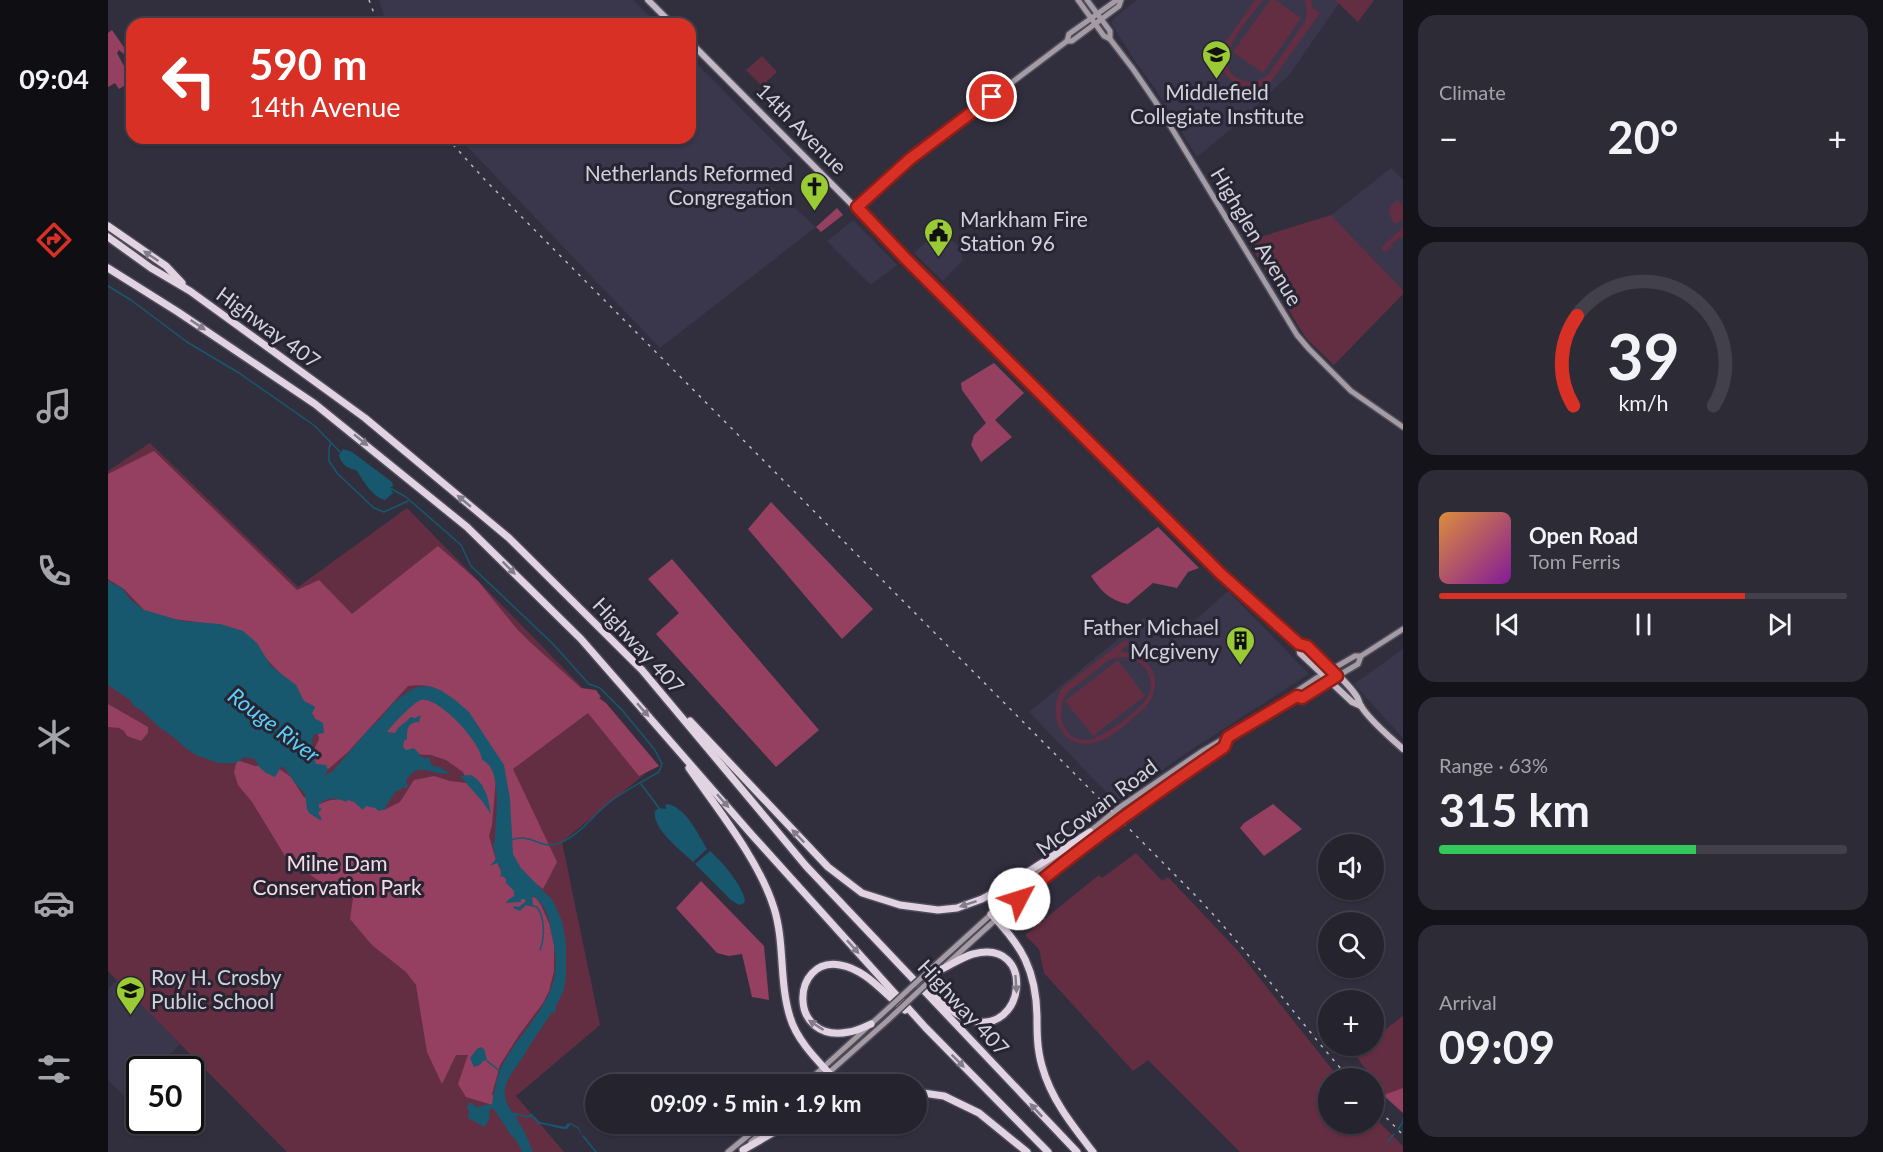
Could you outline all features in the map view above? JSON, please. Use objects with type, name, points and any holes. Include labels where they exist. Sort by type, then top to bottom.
[{"type":"highway","points":[[108,226],[166,266],[190,291]]},
{"type":"highway","name":"Highway 407","points":[[108,237],[190,291],[365,418],[509,538],[642,670],[806,866],[1077,1152]]},
{"type":"highway","name":"Highway 407","points":[[108,270],[178,312],[315,404],[467,527],[581,639],[917,1018],[1048,1152]]},
{"type":"highway","points":[[642,670],[828,867],[862,893],[900,905],[938,910],[957,908],[982,900],[996,892],[1090,832]]},
{"type":"highway","points":[[670,741],[742,846],[765,884],[775,910],[790,1018],[802,1041],[826,1070]]},
{"type":"highway","points":[[994,916],[1023,953],[1032,972],[1037,1013],[1037,1038],[1042,1066],[1055,1099],[1067,1120],[1093,1152]]},
{"type":"highway","points":[[909,975],[959,1015],[970,1021],[989,1023],[1007,1012],[1017,993],[1017,978],[1010,961],[998,953],[971,954],[937,970]]},
{"type":"highway","points":[[871,1024],[849,1032],[835,1033],[817,1028],[806,1018],[802,1002],[808,977],[817,969],[830,964],[842,965],[858,972],[917,1018]]},
{"type":"highway","points":[[927,1094],[944,1096],[980,1113],[1027,1152]]},
{"type":"highway","points":[[742,1151],[771,1134]]},
{"type":"main road","points":[[648,0],[666,18]]},
{"type":"main road","name":"Highglen Avenue","points":[[1078,0],[1104,36],[1110,39],[1133,69],[1157,104],[1298,335],[1351,391],[1403,427]]},
{"type":"main road","name":"Highglen Avenue","points":[[1087,0],[1110,31],[1110,39]]},
{"type":"main road","points":[[1067,40],[1072,41],[1119,6],[1119,0]]},
{"type":"main road","points":[[857,207],[910,159],[1067,40],[1069,34],[1119,0]]},
{"type":"main road","name":"14th Avenue","points":[[696,48],[1225,578],[1299,644],[1307,646],[1332,670],[1357,696],[1361,706]]},
{"type":"main road","name":"McCowan Road","points":[[1297,696],[1297,691],[1323,674],[1361,656],[1403,629]]},
{"type":"main road","name":"14th Avenue","points":[[1299,644],[1300,653],[1352,702],[1361,706],[1403,749]]},
{"type":"main road","name":"McCowan Road","points":[[820,1074],[888,1020],[1029,880],[1120,807],[1202,752],[1297,696],[1302,698],[1358,663],[1361,656]]},
{"type":"main road","name":"McCowan Road","points":[[994,916],[1132,810],[1224,747],[1228,737]]},
{"type":"main road","name":"McCowan Road","points":[[823,1074],[881,1014],[937,970]]},
{"type":"main road","points":[[728,1152],[750,1134]]},
{"type":"main road","points":[[742,1151],[761,1134]]},
{"type":"shaded area","points":[[379,0],[633,0],[651,18],[385,18]]},
{"type":"shaded area","name":"Middlefield Collegiate Institute","points":[[1137,0],[1335,0],[1339,3],[1290,74],[1238,123],[1197,157],[1111,23]]},
{"type":"shaded area","points":[[696,63],[792,160],[767,183],[816,227],[660,348],[465,144],[696,144]]},
{"type":"shaded area","points":[[1391,168],[1403,180],[1403,290],[1331,215]]},
{"type":"shaded area","points":[[853,220],[897,265],[871,285],[827,241]]},
{"type":"shaded area","points":[[940,229],[959,247],[963,260],[943,281],[914,253]]},
{"type":"shaded area","points":[[1228,591],[1309,674],[1111,805],[1104,797],[1107,793],[1029,712],[1144,618],[1172,641]]},
{"type":"shaded area","points":[[1403,649],[1403,738],[1354,684]]},
{"type":"shaded area","name":"Roy H. Crosby Public School","points":[[117,980],[180,1044],[168,1056],[126,1056],[126,1097],[108,1080],[108,989]]},
{"type":"green space","points":[[1255,0],[1263,0],[1234,41],[1227,63],[1231,73],[1248,82],[1268,75],[1306,20],[1307,8],[1304,0],[1311,0],[1313,8],[1320,13],[1260,97],[1255,93],[1260,87],[1241,86],[1233,82],[1223,70],[1221,62],[1225,43]]},
{"type":"green space","points":[[1270,0],[1275,0],[1301,18],[1263,73],[1233,52]]},
{"type":"green space","points":[[1335,0],[1374,0],[1358,22]]},
{"type":"green space","points":[[112,30],[126,50],[126,56],[119,50],[117,53],[126,70],[126,85],[119,89],[115,83],[108,87],[108,33]]},
{"type":"green space","points":[[762,56],[777,72],[762,86],[746,70]]},
{"type":"green space","points":[[1397,200],[1403,206],[1403,219],[1397,224],[1393,222],[1389,213],[1390,207]]},
{"type":"green space","points":[[837,208],[843,215],[821,232],[816,227]]},
{"type":"green space","points":[[1331,215],[1403,290],[1403,294],[1334,365],[1307,339],[1248,241]]},
{"type":"green space","points":[[1403,227],[1403,236],[1391,245],[1393,248],[1390,247],[1385,252],[1381,248]]},
{"type":"green space","points":[[994,363],[1024,393],[995,420],[1012,437],[981,462],[971,445],[974,435],[986,423],[962,390],[961,383]]},
{"type":"green space","name":"Milne Dam Conservation Park","points":[[150,443],[298,587],[407,508],[657,764],[562,842],[600,1025],[516,1096],[564,1152],[287,1152],[204,1068],[204,1056],[192,1056],[108,971],[108,471]]},
{"type":"green space","points":[[154,451],[297,590],[319,580],[352,614],[438,546],[478,581],[531,643],[581,688],[596,690],[601,697],[599,698],[606,703],[659,766],[639,776],[588,713],[513,769],[557,862],[543,889],[513,866],[507,855],[508,796],[459,705],[436,688],[424,685],[408,686],[348,752],[325,772],[309,761],[319,739],[314,716],[278,671],[243,634],[227,626],[174,619],[144,610],[124,589],[108,579],[108,474]]},
{"type":"green space","points":[[771,502],[873,609],[842,639],[748,529]]},
{"type":"green space","points":[[1158,527],[1199,568],[1188,572],[1177,588],[1153,583],[1128,604],[1111,598],[1091,576]]},
{"type":"green space","points":[[672,559],[819,730],[776,767],[656,634],[679,613],[648,579]]},
{"type":"green space","points":[[1126,639],[1130,644],[1120,651],[1140,658],[1148,664],[1155,679],[1155,688],[1146,707],[1104,740],[1084,744],[1066,736],[1056,718],[1058,697],[1063,687]],"holes":[[[1125,657],[1138,662],[1147,671],[1151,684],[1147,698],[1129,716],[1102,735],[1087,740],[1071,735],[1062,723],[1061,715],[1061,707],[1068,692],[1109,660]]]},
{"type":"green space","points":[[1118,660],[1145,696],[1093,736],[1065,701]]},
{"type":"green space","points":[[420,696],[436,700],[479,738],[496,778],[489,836],[496,860],[502,873],[521,893],[536,898],[541,905],[549,923],[554,944],[554,971],[549,991],[500,1065],[492,1094],[499,1107],[466,1097],[458,1084],[468,1055],[456,1055],[442,1084],[427,1052],[416,985],[406,972],[372,945],[350,919],[353,898],[316,879],[285,856],[252,802],[238,785],[234,772],[237,760],[255,766],[275,766],[291,777],[303,796],[316,806],[341,799],[358,801],[384,810],[400,802],[414,780],[434,776],[466,783],[463,772],[446,760],[431,755],[413,754],[382,741],[398,717]]},
{"type":"green space","points":[[108,704],[148,727],[148,733],[141,741],[127,736],[119,728],[108,727]]},
{"type":"green space","points":[[1273,804],[1302,829],[1264,856],[1240,828]]},
{"type":"green space","points":[[1136,853],[1162,881],[1168,877],[1238,951],[1318,1052],[1318,1056],[1322,1056],[1331,1068],[1318,1068],[1318,1134],[1384,1134],[1384,1127],[1403,1146],[1403,1152],[1240,1152],[1148,1060],[1133,1071],[1044,973],[1039,949],[1025,935],[1099,875],[1102,878]]},
{"type":"green space","points":[[701,881],[764,946],[769,1000],[752,997],[742,954],[729,956],[717,953],[676,908]]},
{"type":"green space","points":[[1403,1016],[1403,1088],[1384,1095],[1384,1068],[1365,1068],[1356,1056],[1384,1056],[1384,1030]]},
{"type":"green space","points":[[1403,1088],[1403,1113],[1384,1096]]},
{"type":"water","points":[[343,449],[352,452],[392,482],[393,486],[390,488],[393,493],[385,500],[376,496],[356,470],[347,467],[341,461],[339,455]]},
{"type":"water","name":"Rouge River","points":[[108,581],[122,588],[130,599],[144,610],[182,621],[220,624],[243,631],[257,643],[271,666],[296,685],[304,701],[314,706],[312,713],[314,718],[323,723],[324,733],[313,735],[312,741],[316,764],[326,765],[328,769],[325,776],[333,771],[393,703],[417,687],[429,686],[440,690],[469,712],[504,765],[510,799],[513,854],[521,868],[553,901],[562,921],[566,944],[564,990],[555,1013],[552,1012],[508,1079],[505,1086],[507,1103],[513,1113],[525,1116],[532,1114],[540,1122],[565,1127],[571,1123],[578,1127],[583,1136],[571,1124],[567,1129],[560,1128],[539,1124],[532,1117],[526,1118],[518,1115],[516,1118],[533,1152],[522,1152],[493,1108],[489,1110],[490,1116],[485,1127],[468,1118],[469,1103],[476,1107],[492,1104],[502,1065],[542,1007],[553,984],[556,962],[549,920],[543,906],[532,895],[533,907],[526,905],[520,911],[513,908],[514,906],[519,907],[526,901],[524,899],[521,899],[521,902],[506,903],[514,896],[514,891],[506,883],[506,879],[500,877],[499,864],[490,866],[496,859],[493,844],[497,808],[496,784],[489,765],[482,760],[475,743],[458,722],[438,705],[429,701],[418,701],[387,732],[395,733],[411,717],[421,715],[419,722],[412,723],[408,727],[407,739],[403,747],[406,750],[414,748],[423,758],[430,758],[434,767],[437,766],[450,773],[416,771],[406,781],[408,787],[396,791],[385,807],[388,808],[379,811],[366,806],[363,810],[348,800],[346,802],[335,799],[326,800],[319,804],[319,808],[322,809],[318,813],[322,819],[320,820],[309,813],[305,794],[284,767],[281,767],[275,777],[261,768],[255,759],[245,757],[236,763],[218,763],[196,755],[134,706],[130,700],[108,685]]},
{"type":"water","points":[[471,775],[483,787],[491,814],[460,776]]},
{"type":"water","points":[[666,804],[685,815],[707,849],[693,862],[668,839],[658,825],[655,811],[659,808],[667,809]]},
{"type":"water","points":[[710,851],[735,879],[745,899],[744,903],[739,905],[731,900],[695,864]]},
{"type":"water","points":[[481,1047],[484,1049],[487,1060],[474,1067],[470,1058]]},
{"type":"waterway","points":[[108,286],[131,300],[187,342],[239,373],[315,426],[340,452]]},
{"type":"waterway","points":[[331,443],[329,461],[338,474],[374,508],[384,512],[408,501]]},
{"type":"waterway","points":[[390,488],[406,497],[461,545],[471,566],[553,644],[589,684],[600,688],[622,710],[655,750],[662,764],[659,772],[611,801],[580,830],[560,843],[547,845],[525,838],[511,840]]},
{"type":"waterway","points":[[641,784],[659,808]]},
{"type":"waterway","points":[[533,906],[540,911],[543,922],[543,939],[540,950]]},
{"type":"waterway","points":[[487,1061],[500,1071]]},
{"type":"waterway","points":[[1398,1129],[1403,1118]]},
{"type":"waterway","points":[[1388,1142],[1394,1134]]},
{"type":"waterway","points":[[583,1136],[596,1152]]},
{"type":"railway","points":[[369,0],[376,18]]},
{"type":"railway","points":[[452,144],[486,181],[1194,894],[1215,916],[1341,1068]]},
{"type":"railway","points":[[1384,1115],[1403,1135]]},
{"type":"place","name":"Middlefield Collegiate Institute","points":[[1217,80]]},
{"type":"place","name":"Netherlands Reformed Congregation","points":[[814,212]]},
{"type":"place","name":"Markham Fire Station 96","points":[[939,258]]},
{"type":"place","name":"Father Michael Mcgiveny","points":[[1240,666]]},
{"type":"place","name":"Roy H. Crosby Public School","points":[[130,1016]]},
{"type":"route","points":[[992,97],[910,159],[857,207],[905,258],[1221,574],[1299,644],[1307,646],[1337,676],[1302,698],[1297,696],[1228,737],[1224,747],[1132,810],[1019,899]]}]
